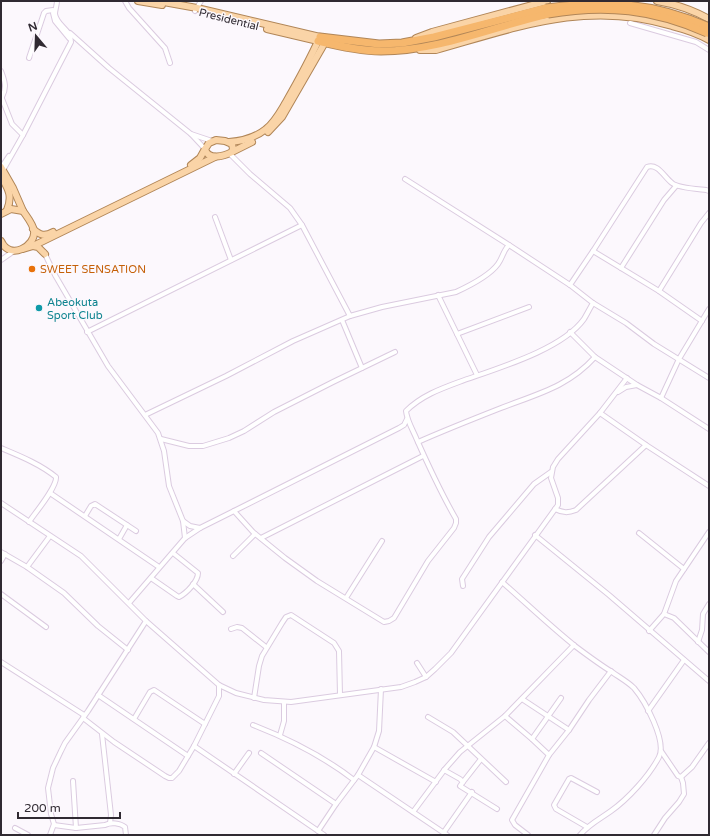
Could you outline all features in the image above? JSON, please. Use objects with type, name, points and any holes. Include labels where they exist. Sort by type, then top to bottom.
[{"type":"highway","points":[[322,40],[402,47],[434,37],[547,8],[583,2],[628,3],[674,13],[708,33]]},
{"type":"main road","name":"Presidential","points":[[138,1],[196,10]]},
{"type":"main road","points":[[158,1],[322,40]]},
{"type":"main road","points":[[657,1],[671,4],[709,19]]},
{"type":"main road","points":[[402,47],[436,50],[533,23],[560,17],[585,15],[618,15],[642,18],[684,29],[708,33]]},
{"type":"main road","points":[[1,171],[13,188],[23,212],[34,230],[39,234],[49,234],[191,165],[200,158],[212,141],[229,142],[246,140],[260,133],[270,125],[279,114],[322,40]]},
{"type":"main road","points":[[1,241],[6,249],[14,251],[33,246],[215,157],[230,152],[262,136],[278,123],[322,40]]},
{"type":"main road","points":[[229,142],[233,146],[230,152]]},
{"type":"main road","points":[[205,149],[209,155],[215,157]]},
{"type":"main road","points":[[1,171],[11,196],[4,211]]},
{"type":"main road","points":[[4,211],[15,209],[23,212]]},
{"type":"main road","points":[[22,249],[31,242],[34,230]]},
{"type":"main road","points":[[33,246],[38,247],[45,254]]},
{"type":"street","points":[[22,134],[69,43],[68,35],[55,21],[53,16],[56,1]]},
{"type":"street","points":[[56,1],[55,15],[68,31],[109,68],[191,134],[205,149]]},
{"type":"street","points":[[125,1],[129,8],[165,48],[170,62]]},
{"type":"street","points":[[196,10],[201,1]]},
{"type":"street","points":[[29,58],[44,13],[46,11],[54,10]]},
{"type":"street","points":[[630,22],[696,42],[709,50]]},
{"type":"street","points":[[1,171],[69,48],[71,38],[68,31]]},
{"type":"street","points":[[1,71],[6,85],[2,97],[12,124],[22,134]]},
{"type":"street","points":[[191,134],[212,141]]},
{"type":"street","points":[[230,152],[250,174],[290,208],[302,225],[350,316]]},
{"type":"street","points":[[570,285],[646,167],[656,167],[671,183],[676,186],[709,191]]},
{"type":"street","points":[[405,179],[509,245],[570,285],[593,303],[626,323],[654,344],[679,358],[709,378]]},
{"type":"street","points":[[622,268],[664,200],[676,186]]},
{"type":"street","points":[[658,291],[701,222],[709,213]]},
{"type":"street","points":[[216,217],[231,260]]},
{"type":"street","points":[[87,332],[302,225]]},
{"type":"street","points":[[34,230],[55,276],[87,332],[108,366],[161,439],[169,486],[183,520],[185,538]]},
{"type":"street","points":[[145,415],[226,376],[293,341],[350,316],[382,306],[438,296],[456,292],[468,287],[489,273],[498,264],[504,249],[509,245]]},
{"type":"street","points":[[1,260],[14,251]]},
{"type":"street","points":[[593,251],[658,291],[702,321]]},
{"type":"street","points":[[438,296],[477,375]]},
{"type":"street","points":[[234,511],[256,534],[285,558],[318,581],[384,622],[389,621],[394,618],[428,561],[454,528],[456,523],[456,519],[439,490],[423,456],[407,419],[406,411],[417,401],[438,390],[524,358],[570,332],[584,319],[593,303]]},
{"type":"street","points":[[457,334],[529,307]]},
{"type":"street","points":[[661,398],[679,358],[709,309]]},
{"type":"street","points":[[342,320],[362,368]]},
{"type":"street","points":[[570,332],[594,357],[709,429]]},
{"type":"street","points":[[161,439],[189,446],[203,446],[229,438],[244,431],[274,412],[395,352]]},
{"type":"street","points":[[418,442],[551,390],[570,379],[594,357]]},
{"type":"street","points":[[463,586],[462,579],[490,537],[534,484],[551,472],[558,459],[600,414],[627,378]]},
{"type":"street","points":[[612,398],[626,387],[637,385]]},
{"type":"street","points":[[600,414],[709,486]]},
{"type":"street","points":[[129,603],[185,538],[200,528],[399,428],[404,425],[407,419]]},
{"type":"street","points":[[555,509],[565,513],[576,510],[646,445]]},
{"type":"street","points":[[1,448],[46,469],[56,477],[57,480],[50,492],[29,522]]},
{"type":"street","points":[[262,538],[423,456]]},
{"type":"street","points":[[1,503],[81,556],[146,621],[220,685],[236,693],[254,698],[284,702],[401,687],[426,677],[435,670],[451,653],[558,505],[558,498],[552,484],[551,472]]},
{"type":"street","points":[[50,492],[159,567]]},
{"type":"street","points":[[85,516],[91,506],[95,504],[136,531]]},
{"type":"street","points":[[183,520],[190,526],[200,528]]},
{"type":"street","points":[[119,539],[127,525]]},
{"type":"street","points":[[649,631],[664,614],[676,581],[709,532]]},
{"type":"street","points":[[639,533],[684,568]]},
{"type":"street","points":[[233,556],[256,534]]},
{"type":"street","points":[[535,535],[609,595],[649,631],[709,681]]},
{"type":"street","points":[[28,567],[50,536]]},
{"type":"street","points":[[346,598],[382,541]]},
{"type":"street","points":[[1,561],[3,553],[28,567],[64,593],[98,626],[128,650]]},
{"type":"street","points":[[151,578],[179,597],[182,596],[193,584],[198,573],[173,553]]},
{"type":"street","points":[[502,582],[574,646],[634,688],[641,698],[658,735],[661,751],[678,776],[681,777],[683,783],[684,794],[654,835]]},
{"type":"street","points":[[193,584],[223,612]]},
{"type":"street","points":[[1,594],[46,627]]},
{"type":"street","points":[[698,642],[702,630],[703,614],[709,604]]},
{"type":"street","points":[[664,614],[674,618],[709,652]]},
{"type":"street","points":[[254,698],[259,666],[266,647],[282,623],[288,616],[291,615],[334,643],[339,651],[340,695]]},
{"type":"street","points":[[50,835],[54,825],[48,784],[53,768],[65,743],[146,621]]},
{"type":"street","points":[[231,630],[237,627],[242,628],[266,647]]},
{"type":"street","points":[[413,812],[444,770],[460,752],[505,716],[574,646]]},
{"type":"street","points":[[648,711],[684,660]]},
{"type":"street","points":[[1,662],[83,716],[102,734],[148,766],[169,778],[176,776],[194,746],[219,696],[220,685]]},
{"type":"street","points":[[417,663],[426,677]]},
{"type":"street","points":[[528,835],[514,825],[512,820],[549,755],[570,730],[589,700],[611,672]]},
{"type":"street","points":[[318,830],[358,775],[374,747],[379,731],[381,689]]},
{"type":"street","points":[[134,719],[150,692],[154,690],[205,724]]},
{"type":"street","points":[[98,695],[188,756]]},
{"type":"street","points":[[532,738],[562,698]]},
{"type":"street","points":[[522,699],[570,730]]},
{"type":"street","points":[[280,735],[284,721],[284,702]]},
{"type":"street","points":[[505,716],[532,738],[549,755]]},
{"type":"street","points":[[428,717],[453,732],[506,782]]},
{"type":"street","points":[[253,725],[280,735],[339,768],[354,780]]},
{"type":"street","points":[[102,734],[111,815],[110,823]]},
{"type":"street","points":[[681,777],[692,767],[709,743]]},
{"type":"street","points":[[194,746],[324,835]]},
{"type":"street","points":[[374,747],[436,782]]},
{"type":"street","points":[[580,835],[587,827],[612,811],[643,780],[661,751]]},
{"type":"street","points":[[234,774],[249,753]]},
{"type":"street","points":[[261,753],[336,804]]},
{"type":"street","points":[[481,759],[460,786],[472,792],[497,809]]},
{"type":"street","points":[[444,770],[463,782]]},
{"type":"street","points":[[358,775],[446,834],[472,792]]},
{"type":"street","points":[[587,827],[556,809],[554,805],[571,778],[598,792]]},
{"type":"street","points":[[73,780],[76,828]]},
{"type":"street","points":[[54,825],[76,828],[105,825],[110,823],[125,827],[126,835]]},
{"type":"street","points":[[15,828],[28,835]]},
{"type":"place","name":"SWEET SENSATION","points":[[32,269]]},
{"type":"place","name":"Abeokuta Sport Club","points":[[39,308]]}]
